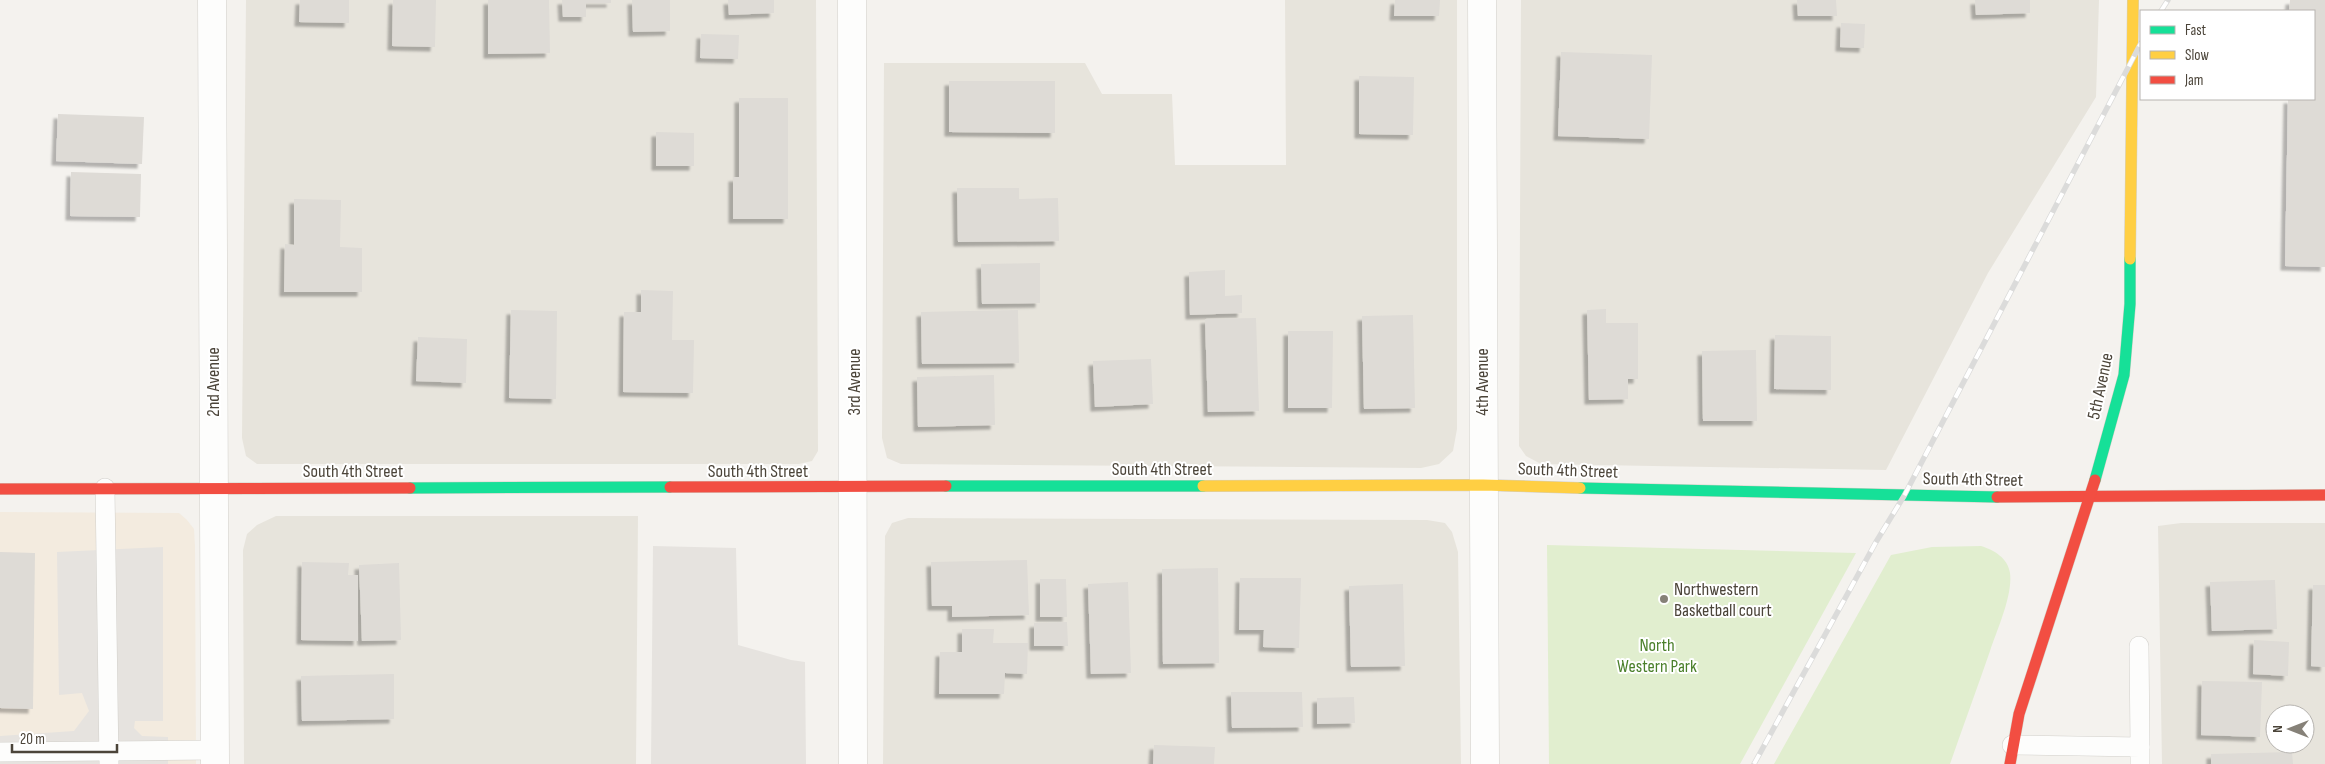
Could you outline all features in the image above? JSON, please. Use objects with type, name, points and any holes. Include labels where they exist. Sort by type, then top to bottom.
[{"type":"street","name":"2nd Avenue","points":[[212,0],[215,757]]},
{"type":"street","name":"3rd Avenue","points":[[852,0],[853,764]]},
{"type":"street","name":"4th Avenue","points":[[1482,0],[1482,485],[1485,764]]},
{"type":"street","name":"5th Avenue","points":[[2010,764],[2019,714],[2090,498],[2124,375],[2130,304],[2133,0]]},
{"type":"street","name":"South 4th Street","points":[[0,489],[214,490],[1482,485],[1904,496],[2090,498],[2325,495]]},
{"type":"lane","points":[[104,488],[109,757]]},
{"type":"lane","points":[[2012,745],[2140,755],[2139,646]]},
{"type":"lane","points":[[0,752],[109,757],[215,757]]},
{"type":"shaded area","points":[[246,0],[816,0],[818,451],[812,461],[799,464],[257,464],[246,456],[242,438]]},
{"type":"shaded area","points":[[1285,0],[1457,0],[1457,429],[1453,451],[1439,464],[1421,468],[901,464],[887,458],[882,438],[884,63],[1085,63],[1102,94],[1172,94],[1175,165],[1286,165]]},
{"type":"shaded area","points":[[1521,0],[2099,0],[2096,97],[1988,273],[1886,470],[1541,464],[1526,456],[1519,446]]},
{"type":"shaded area","points":[[0,512],[179,513],[194,529],[196,764],[0,764]]},
{"type":"shaded area","points":[[276,516],[638,516],[636,764],[244,764],[243,550],[247,534],[257,525]]},
{"type":"shaded area","points":[[908,518],[1427,520],[1445,523],[1452,532],[1458,552],[1461,764],[883,764],[885,536],[892,523]]},
{"type":"shaded area","points":[[2181,523],[2325,523],[2325,764],[2162,764],[2158,526]]},
{"type":"shaded area","points":[[653,546],[736,548],[738,645],[791,660],[805,662],[806,764],[651,764]]},
{"type":"shaded area","points":[[163,547],[163,721],[135,721],[134,728],[142,736],[168,737],[168,764],[0,764],[0,736],[74,731],[89,711],[82,693],[59,695],[57,552]]},
{"type":"green space","name":"North Western Park","points":[[1547,545],[1856,553],[1740,764],[1549,764]]},
{"type":"green space","points":[[1981,546],[1995,552],[2006,563],[2010,573],[2009,592],[2000,623],[1950,764],[1774,764],[1891,555],[1932,547]]},
{"type":"building","points":[[300,0],[349,0],[349,23],[299,22]]},
{"type":"building","points":[[393,0],[436,0],[435,47],[392,46]]},
{"type":"building","points":[[488,0],[549,0],[550,53],[488,54]]},
{"type":"building","points":[[562,0],[611,0],[611,3],[586,3],[586,17],[563,17]]},
{"type":"building","points":[[632,0],[670,0],[670,31],[633,32]]},
{"type":"building","points":[[728,0],[774,0],[774,13],[729,15]]},
{"type":"building","points":[[1395,0],[1440,0],[1439,16],[1394,16]]},
{"type":"building","points":[[1797,0],[1836,0],[1837,16],[1798,16]]},
{"type":"building","points":[[1975,0],[2030,0],[2030,13],[1976,15]]},
{"type":"building","points":[[2290,0],[2325,0],[2325,267],[2285,266],[2288,100],[2315,100],[2315,10],[2289,10]]},
{"type":"building","points":[[1841,23],[1865,24],[1864,48],[1840,47]]},
{"type":"building","points":[[701,34],[739,35],[738,59],[700,58]]},
{"type":"building","points":[[1561,52],[1652,55],[1649,139],[1558,136]]},
{"type":"building","points":[[1359,76],[1414,77],[1413,135],[1359,134]]},
{"type":"building","points":[[949,81],[1055,81],[1055,133],[949,132]]},
{"type":"building","points":[[739,98],[788,98],[788,219],[733,219],[733,177],[739,177]]},
{"type":"building","points":[[58,114],[144,117],[142,164],[56,161]]},
{"type":"building","points":[[656,132],[694,133],[694,166],[656,166]]},
{"type":"building","points":[[71,172],[141,174],[140,217],[70,216]]},
{"type":"building","points":[[957,188],[1019,188],[1019,199],[1058,198],[1059,241],[958,242]]},
{"type":"building","points":[[294,199],[341,200],[340,247],[362,248],[362,292],[284,292],[285,244],[294,245]]},
{"type":"building","points":[[1040,263],[1040,303],[982,304],[981,264]]},
{"type":"building","points":[[1225,270],[1225,296],[1242,295],[1242,313],[1190,315],[1189,272]]},
{"type":"building","points":[[641,290],[673,291],[672,340],[694,340],[693,393],[623,392],[624,312],[641,312]]},
{"type":"building","points":[[1606,309],[1606,323],[1638,323],[1638,379],[1628,379],[1628,399],[1589,400],[1587,310]]},
{"type":"building","points":[[511,310],[557,311],[556,399],[509,398]]},
{"type":"building","points":[[1018,310],[1019,363],[922,364],[921,312]]},
{"type":"building","points":[[1413,315],[1415,408],[1364,409],[1362,316]]},
{"type":"building","points":[[1256,318],[1259,411],[1208,412],[1205,319]]},
{"type":"building","points":[[1288,331],[1333,331],[1332,408],[1288,408]]},
{"type":"building","points":[[1775,335],[1831,336],[1831,390],[1774,389]]},
{"type":"building","points":[[418,337],[467,339],[466,383],[416,381]]},
{"type":"building","points":[[1756,350],[1757,421],[1703,421],[1702,351]]},
{"type":"building","points":[[1151,359],[1153,404],[1095,407],[1093,361]]},
{"type":"building","points":[[994,375],[995,425],[918,427],[917,377]]},
{"type":"building","points":[[0,552],[35,553],[33,709],[0,708]]},
{"type":"building","points":[[1027,560],[1029,615],[952,617],[952,606],[932,606],[931,562]]},
{"type":"building","points":[[302,562],[349,563],[348,575],[358,575],[358,641],[301,640]]},
{"type":"building","points":[[399,563],[401,640],[362,641],[359,565]]},
{"type":"building","points":[[1218,568],[1219,663],[1163,664],[1162,569]]},
{"type":"building","points":[[1240,578],[1301,578],[1299,648],[1263,647],[1264,630],[1239,630]]},
{"type":"building","points":[[1040,579],[1066,579],[1067,617],[1040,617]]},
{"type":"building","points":[[2275,580],[2277,629],[2212,631],[2210,582]]},
{"type":"building","points":[[1128,582],[1131,673],[1091,674],[1088,584]]},
{"type":"building","points":[[1403,584],[1405,666],[1351,667],[1349,586]]},
{"type":"building","points":[[2313,585],[2325,585],[2325,667],[2311,666]]},
{"type":"building","points":[[1067,622],[1068,646],[1034,646],[1034,623]]},
{"type":"building","points":[[962,629],[994,629],[993,643],[1028,643],[1027,674],[1005,673],[1004,694],[939,694],[940,652],[962,652]]},
{"type":"building","points":[[2254,640],[2289,642],[2288,676],[2253,674]]},
{"type":"building","points":[[394,674],[394,719],[302,721],[301,676]]},
{"type":"building","points":[[2202,681],[2262,682],[2260,737],[2201,735]]},
{"type":"building","points":[[1231,692],[1302,692],[1303,727],[1232,728]]},
{"type":"building","points":[[1354,697],[1355,723],[1317,724],[1317,698]]},
{"type":"building","points":[[1154,745],[1215,747],[1214,764],[1153,764]]},
{"type":"building","points":[[2211,754],[2292,754],[2293,764],[2211,764]]},
{"type":"railway","points":[[2162,10],[2168,0]]},
{"type":"railway","points":[[1754,764],[1876,542],[1904,496],[2140,45]]},
{"type":"traffic: fast","points":[[2095,480],[2124,375],[2130,304],[2130,259]]},
{"type":"traffic: fast","points":[[946,486],[1203,486]]},
{"type":"traffic: fast","points":[[410,488],[670,487]]},
{"type":"traffic: fast","points":[[1580,488],[1997,497]]},
{"type":"traffic: slow","points":[[2130,259],[2133,0]]},
{"type":"traffic: slow","points":[[1203,486],[1483,485],[1580,488]]},
{"type":"traffic: jam","points":[[2010,764],[2019,714],[2095,480]]},
{"type":"traffic: jam","points":[[670,487],[946,486]]},
{"type":"traffic: jam","points":[[0,489],[410,488]]},
{"type":"traffic: jam","points":[[1997,497],[2325,495]]},
{"type":"place","name":"Northwestern Basketball court","points":[[1664,599]]}]
